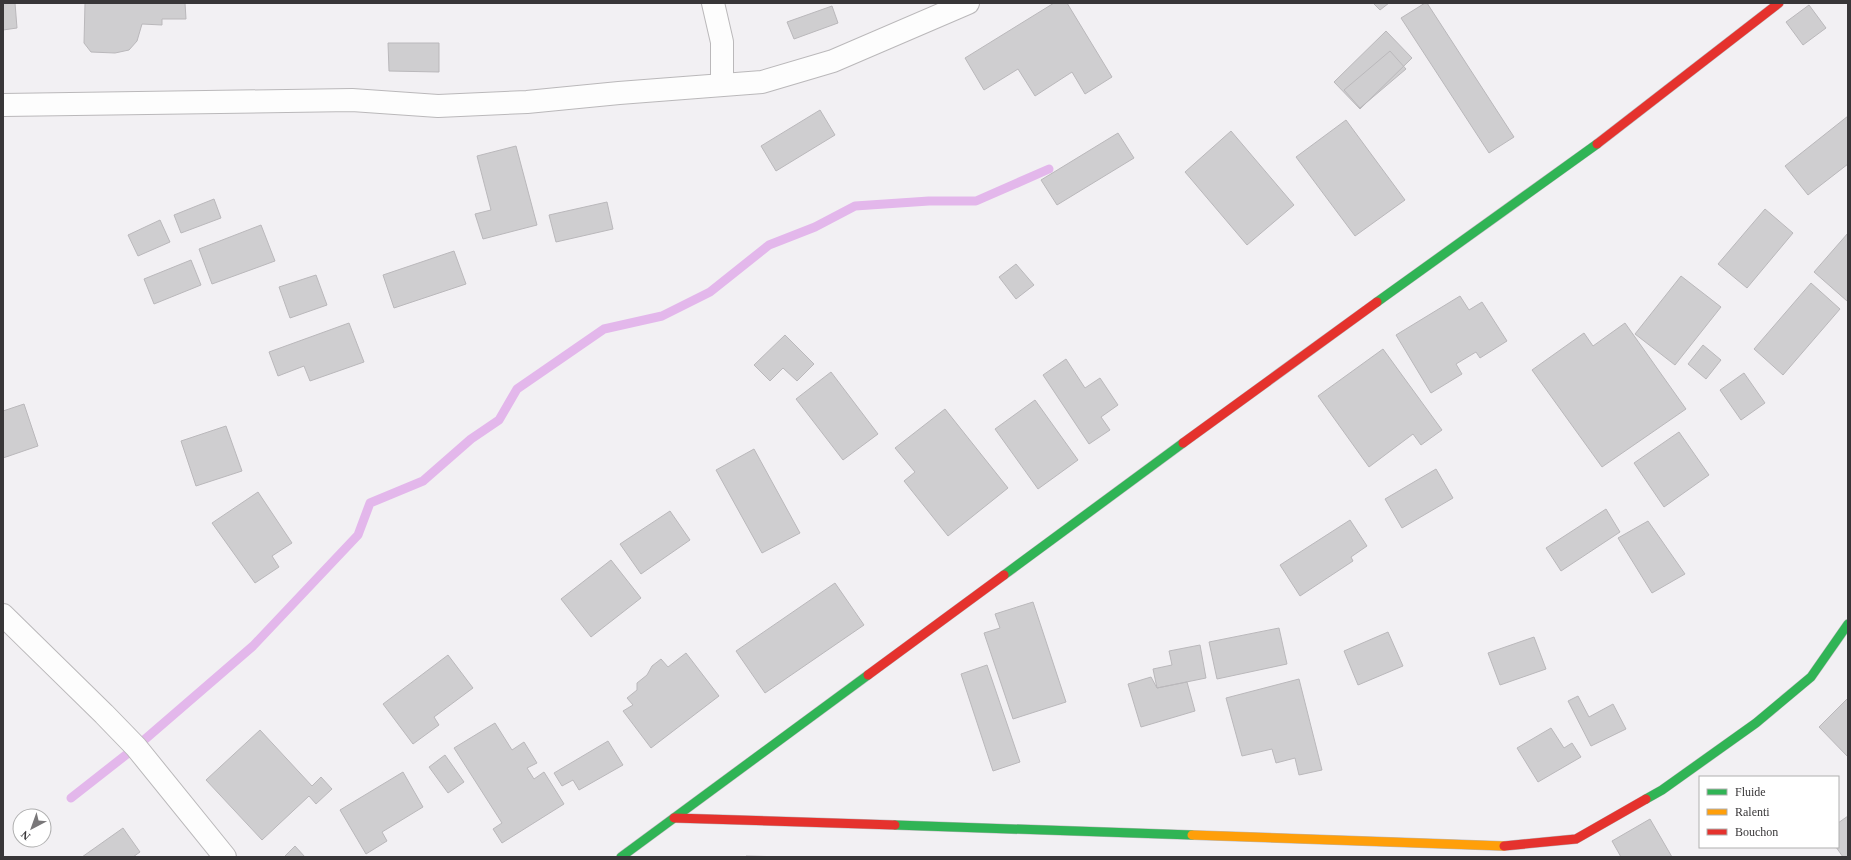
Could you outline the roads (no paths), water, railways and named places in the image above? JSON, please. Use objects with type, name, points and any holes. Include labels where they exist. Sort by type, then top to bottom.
[{"type":"street","points":[[713,3],[722,42],[722,85]]},
{"type":"street","points":[[3,105],[352,100],[438,106],[528,102],[762,82],[833,60],[968,3]]},
{"type":"street","points":[[621,857],[1307,352],[1608,136],[1779,3]]},
{"type":"street","points":[[3,615],[136,747],[225,857]]},
{"type":"street","points":[[674,818],[1514,846],[1576,839],[1662,790],[1756,723],[1811,677],[1848,624]]},
{"type":"waterway","points":[[71,798],[136,747],[253,646],[358,535],[370,503],[423,481],[471,439],[499,420],[517,389],[604,329],[662,316],[710,292],[769,245],[815,227],[855,206],[929,201],[976,201],[1049,169]]}]
